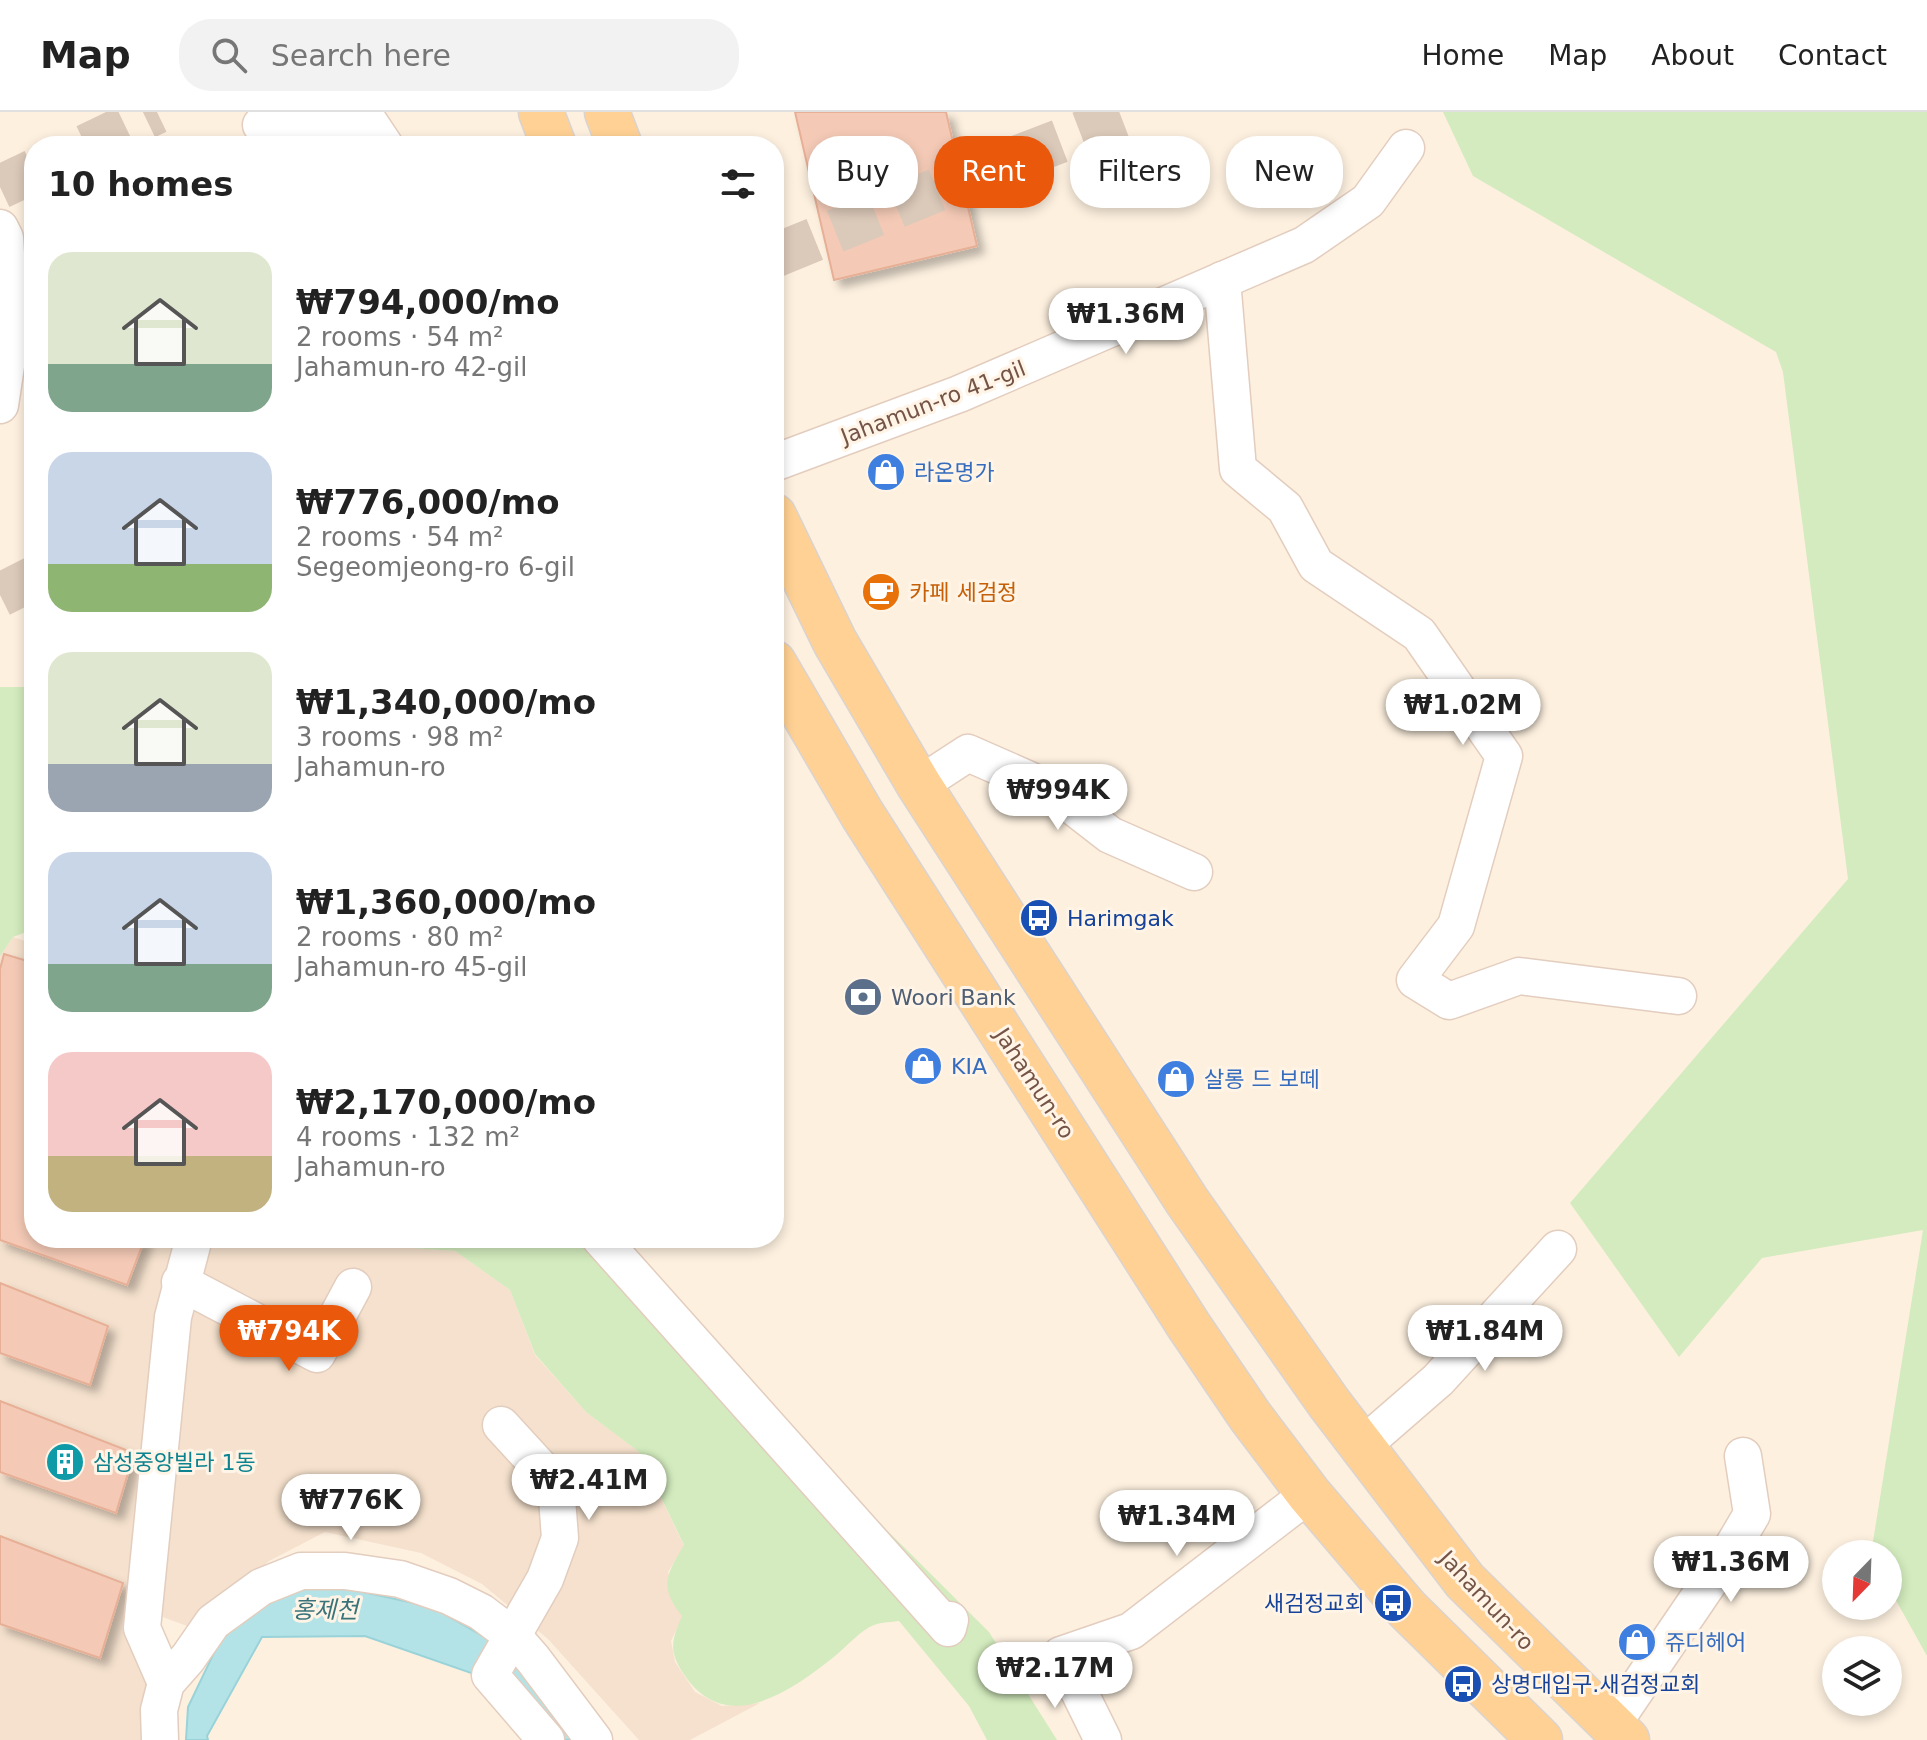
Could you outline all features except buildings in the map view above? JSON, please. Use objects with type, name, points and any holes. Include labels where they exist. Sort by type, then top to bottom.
[{"type":"main road","points":[[541,112],[550,136]]},
{"type":"main road","points":[[607,112],[616,136]]},
{"type":"main road","name":"Jahamun-ro","points":[[784,537],[835,642],[919,785],[1187,1201],[1362,1446],[1465,1581],[1620,1733]]},
{"type":"main road","name":"Jahamun-ro","points":[[784,680],[862,814],[1189,1326],[1250,1416],[1309,1494],[1407,1609],[1540,1740]]},
{"type":"street","points":[[255,128],[381,126]]},
{"type":"street","name":"Jahamun-ro 41-gil","points":[[784,459],[959,394],[1304,245],[1368,201],[1406,148]]},
{"type":"street","points":[[0,228],[5,238],[11,333],[0,405]]},
{"type":"street","points":[[1222,280],[1238,469],[1285,508],[1316,565],[1419,634],[1504,756],[1456,926],[1415,980],[1449,1001],[1519,976],[1678,996]]},
{"type":"street","points":[[919,785],[968,753],[1052,790],[1110,835],[1194,872]]},
{"type":"street","points":[[166,1683],[142,1628],[173,1317],[191,1248]]},
{"type":"street","points":[[609,1248],[948,1628],[950,1620]]},
{"type":"street","points":[[1362,1446],[1438,1380],[1558,1249]]},
{"type":"street","points":[[180,1282],[317,1354],[353,1287]]},
{"type":"street","points":[[501,1425],[556,1485],[560,1538],[545,1579],[490,1675],[546,1740]]},
{"type":"street","points":[[1620,1733],[1752,1514],[1743,1456]]},
{"type":"street","points":[[1103,1740],[1061,1655],[1131,1631],[1309,1494]]},
{"type":"street","points":[[160,1740],[159,1710],[166,1683],[213,1622],[261,1587],[301,1571],[345,1571],[400,1579],[449,1596],[481,1612],[513,1636],[594,1740]]},
{"type":"shaded area","points":[[13,937],[24,941],[24,1248],[412,1248],[455,1251],[510,1290],[535,1355],[586,1412],[639,1452],[684,1546],[668,1572],[683,1616],[671,1641],[675,1662],[695,1692],[722,1706],[760,1703],[690,1740],[639,1740],[548,1639],[482,1584],[421,1553],[325,1532],[269,1561],[206,1619],[187,1626],[152,1613],[144,1740],[0,1740],[0,956]]},
{"type":"green space","points":[[1443,112],[1927,112],[1927,1656],[1902,1611],[1902,1540],[1873,1540],[1923,1230],[1762,1258],[1679,1357],[1570,1203],[1848,879],[1783,372],[1776,352],[1473,176]]},
{"type":"green space","points":[[0,687],[24,687],[24,933],[13,937],[0,956]]},
{"type":"green space","points":[[412,1248],[604,1248],[989,1632],[1057,1740],[987,1740],[969,1706],[899,1621],[869,1627],[798,1683],[758,1702],[738,1706],[718,1703],[700,1692],[683,1673],[673,1651],[682,1616],[670,1597],[668,1581],[684,1545],[639,1452],[586,1412],[535,1354],[510,1290],[455,1251]]},
{"type":"water","name":"홍제천","points":[[326,1584],[432,1607],[502,1647],[586,1740],[534,1740],[480,1676],[365,1636],[262,1637],[207,1736],[208,1740],[186,1740],[188,1707],[222,1636],[276,1590]]},
{"type":"tunnel","points":[[107,136],[157,112]]},
{"type":"tunnel","points":[[784,252],[1136,112]]},
{"type":"tunnel","points":[[0,187],[24,176]]},
{"type":"tunnel","points":[[0,595],[24,583]]},
{"type":"place","name":"라온명가","points":[[886,472]]},
{"type":"place","name":"카페 세검정","points":[[881,592]]},
{"type":"place","name":"Harimgak","points":[[1039,918]]},
{"type":"place","name":"Woori Bank","points":[[863,997]]},
{"type":"place","name":"KIA","points":[[923,1066]]},
{"type":"place","name":"살롱 드 보떼","points":[[1176,1079]]},
{"type":"place","name":"삼성중앙빌라 1동","points":[[65,1462]]},
{"type":"place","name":"새검정교회","points":[[1393,1603]]},
{"type":"place","name":"쥬디헤어","points":[[1637,1642]]},
{"type":"place","name":"상명대입구.새검정교회","points":[[1463,1684]]}]
